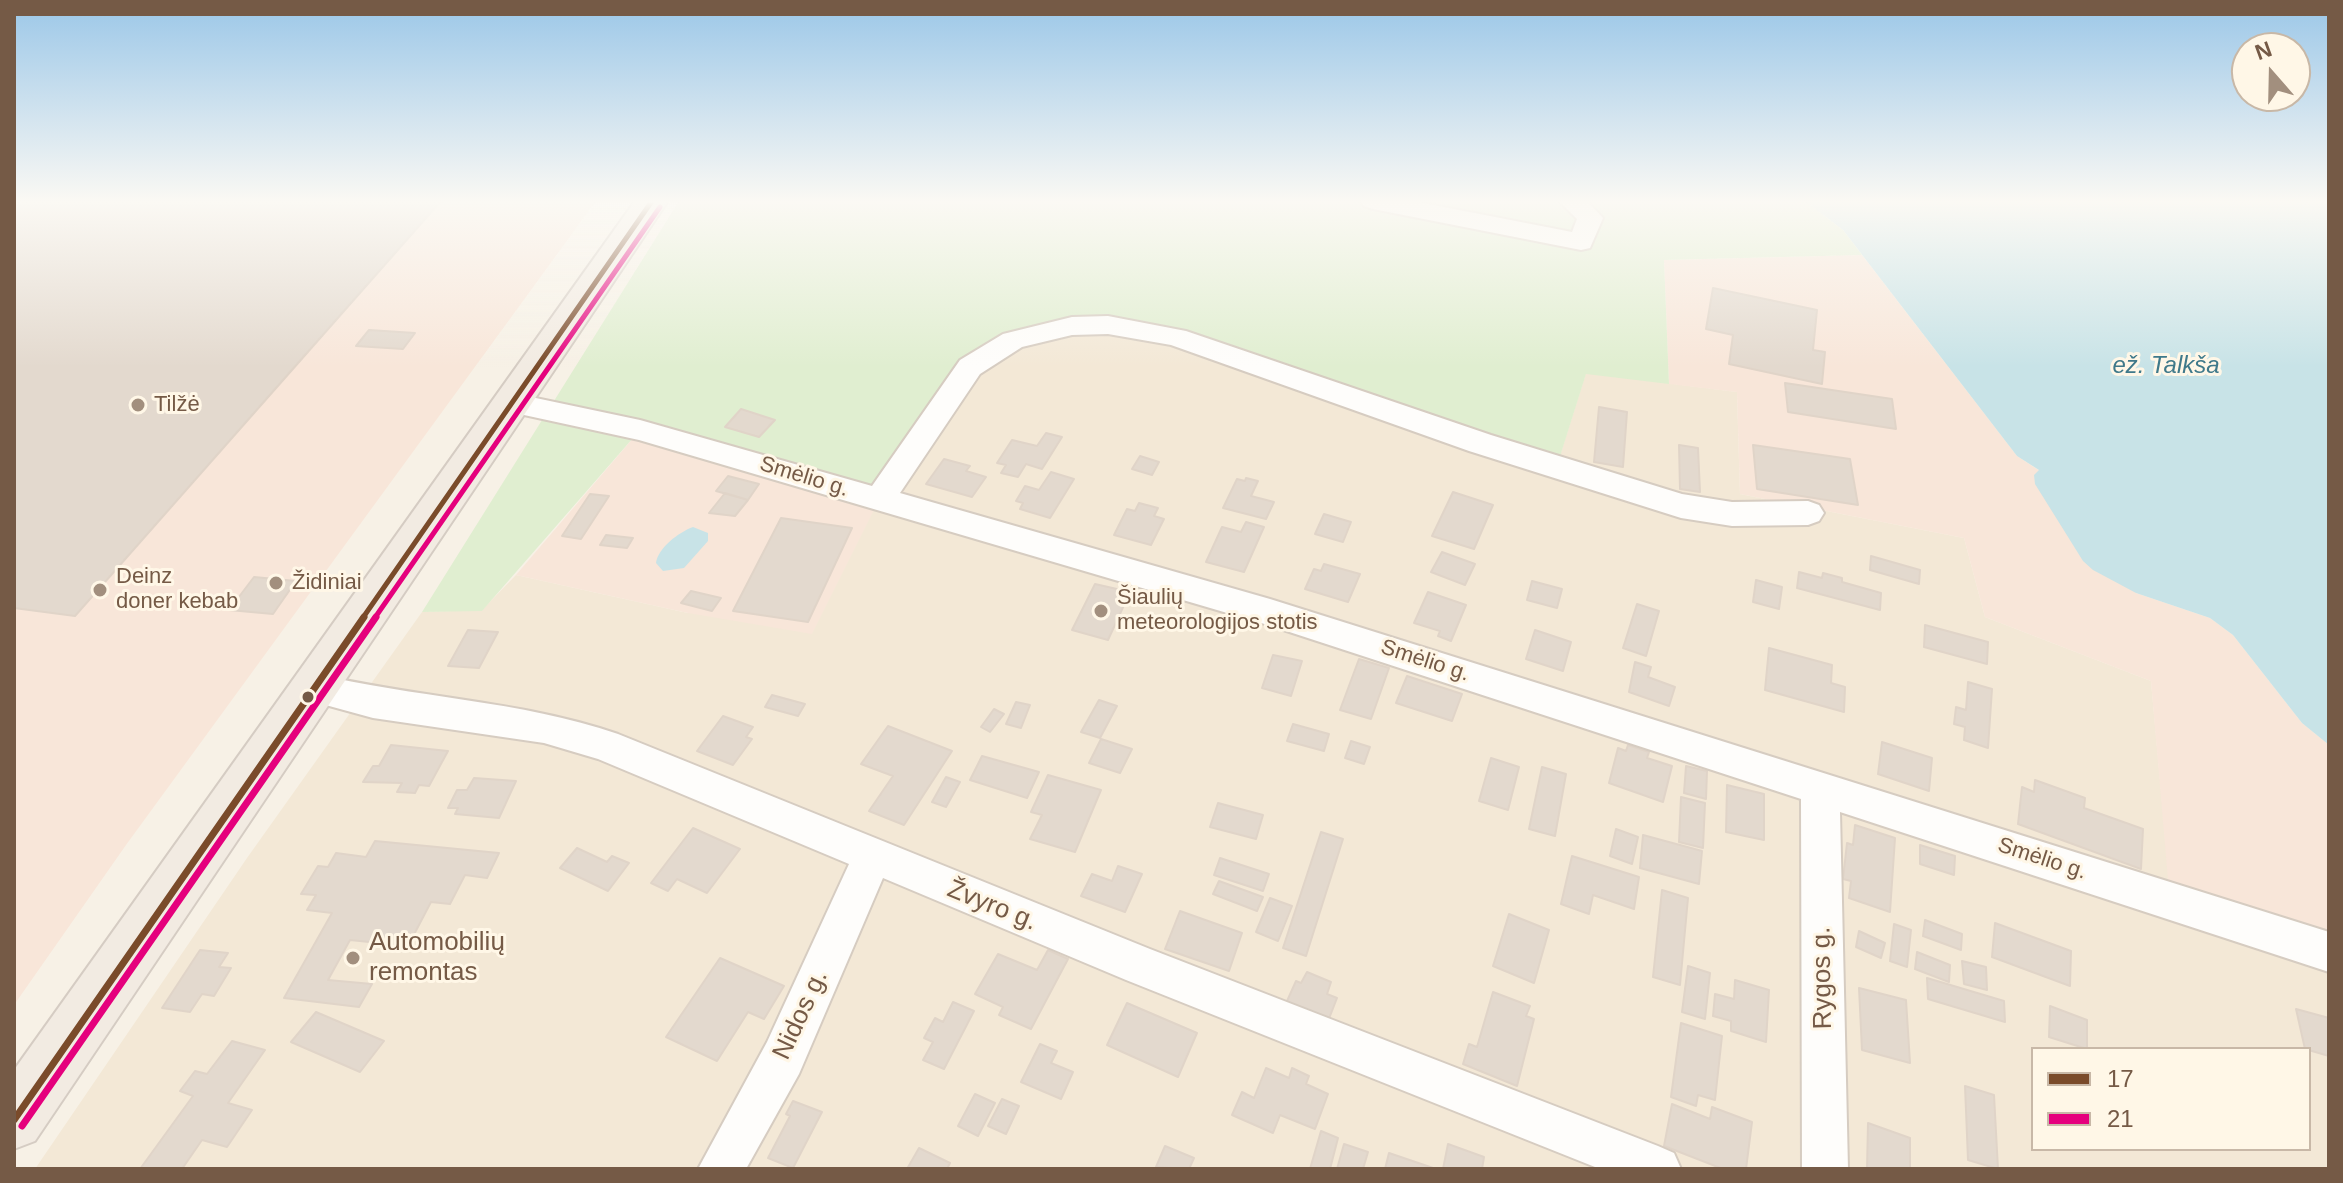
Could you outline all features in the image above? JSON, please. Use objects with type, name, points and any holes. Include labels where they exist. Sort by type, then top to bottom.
[{"type":"highway","points":[[14,1120],[614,256]]},
{"type":"street","points":[[879,500],[970,367],[1013,340],[1072,326],[1108,325],[1176,337],[1480,443],[1681,506],[1732,514],[1808,513]]},
{"type":"street","name":"Smėlio g.","points":[[512,403],[640,430],[1270,612],[2329,952]]},
{"type":"street","name":"Žvyro g.","points":[[313,688],[373,703],[544,728],[605,745],[872,857],[1658,1169]]},
{"type":"street","name":"Rygos g.","points":[[1820,787],[1825,1169]]},
{"type":"street","name":"Nidos g.","points":[[721,1169],[783,1058],[872,857]]},
{"type":"shaded area","points":[[14,256],[556,256],[126,845],[14,1005]]},
{"type":"shaded area","points":[[1863,256],[2017,456],[2040,471],[2136,593],[2210,618],[2233,635],[2302,723],[2329,745],[2329,931],[2168,880],[2151,681],[1985,617],[1964,538],[1740,494],[1737,392],[1669,384],[1664,260]]},
{"type":"shaded area","points":[[1108,325],[1557,465],[1586,373],[1737,392],[1740,494],[1964,538],[1985,617],[2151,681],[2169,880],[2329,931],[2329,1169],[35,1169],[247,858],[422,612],[482,610],[516,575],[688,613],[879,500],[970,367],[1013,340]]},
{"type":"shaded area","points":[[640,430],[879,500],[812,634],[688,613],[516,575]]},
{"type":"green space","points":[[644,256],[1814,256],[1664,260],[1669,384],[1586,374],[1557,466],[1176,337],[1072,326],[970,367],[879,500],[640,430],[482,611],[422,612]]},
{"type":"water","name":"ež. Talkša","points":[[1863,256],[2329,256],[2329,745],[2302,723],[2233,635],[2210,618],[2136,593],[2093,570],[2083,561],[2035,484],[2034,475],[2039,470],[2017,456]]},
{"type":"water","points":[[693,527],[708,533],[708,541],[684,568],[663,571],[656,563],[665,546]]},
{"type":"building","name":"Tilžė","points":[[14,256],[392,256],[75,616],[14,608]]},
{"type":"building","points":[[1713,288],[1817,310],[1813,350],[1825,352],[1822,384],[1729,364],[1733,335],[1706,329]]},
{"type":"building","points":[[369,330],[415,333],[403,349],[356,346]]},
{"type":"building","points":[[1785,383],[1892,399],[1896,429],[1788,412]]},
{"type":"building","points":[[1599,407],[1627,412],[1623,467],[1594,462]]},
{"type":"building","points":[[741,409],[775,420],[759,437],[725,427]]},
{"type":"building","points":[[1046,433],[1062,437],[1042,469],[1026,464],[1018,477],[1001,473],[1006,465],[997,463],[1012,440],[1037,446]]},
{"type":"building","points":[[1679,445],[1698,448],[1700,492],[1680,489]]},
{"type":"building","points":[[1753,445],[1850,459],[1858,505],[1757,489]]},
{"type":"building","points":[[1140,456],[1159,462],[1152,475],[1132,469]]},
{"type":"building","points":[[944,459],[970,466],[966,471],[986,477],[972,497],[926,484]]},
{"type":"building","points":[[1051,472],[1074,479],[1050,518],[1020,509],[1023,503],[1016,501],[1025,486],[1039,490]]},
{"type":"building","points":[[728,476],[759,484],[748,500],[716,491]]},
{"type":"building","points":[[1246,478],[1258,481],[1251,496],[1274,502],[1266,519],[1223,508],[1237,479],[1245,481]]},
{"type":"building","points":[[1453,492],[1493,505],[1474,549],[1432,536]]},
{"type":"building","points":[[725,493],[748,500],[735,516],[709,513]]},
{"type":"building","points":[[590,494],[609,496],[581,539],[562,536]]},
{"type":"building","points":[[1139,503],[1158,508],[1154,516],[1164,519],[1151,545],[1114,535],[1127,509],[1135,511]]},
{"type":"building","points":[[1324,514],[1351,522],[1343,542],[1315,534]]},
{"type":"building","points":[[781,518],[852,528],[808,622],[733,611]]},
{"type":"building","points":[[1246,522],[1264,527],[1244,572],[1206,562],[1222,527],[1241,532]]},
{"type":"building","points":[[606,535],[633,538],[627,548],[600,545]]},
{"type":"building","points":[[1442,552],[1475,564],[1465,585],[1431,572]]},
{"type":"building","points":[[1871,556],[1920,570],[1919,584],[1870,570]]},
{"type":"building","points":[[1324,564],[1360,574],[1348,602],[1305,589],[1314,569],[1321,571]]},
{"type":"building","points":[[1799,572],[1822,578],[1823,573],[1881,593],[1880,610],[1797,588]]},
{"type":"building","points":[[254,577],[296,581],[273,614],[229,610]]},
{"type":"building","points":[[1756,580],[1782,587],[1779,609],[1753,602]]},
{"type":"building","points":[[1532,581],[1562,589],[1557,608],[1527,600]]},
{"type":"building","name":"Šiaulių meteorologijos stotis","points":[[1095,584],[1130,592],[1108,640],[1072,630]]},
{"type":"building","points":[[691,591],[721,598],[712,611],[681,603]]},
{"type":"building","points":[[1428,592],[1466,605],[1451,641],[1438,636],[1440,631],[1414,623]]},
{"type":"building","points":[[1637,604],[1659,611],[1646,656],[1623,648]]},
{"type":"building","points":[[1925,625],[1988,642],[1987,664],[1924,647]]},
{"type":"building","points":[[468,630],[498,632],[479,668],[448,666]]},
{"type":"building","points":[[1535,630],[1571,642],[1563,671],[1526,659]]},
{"type":"building","points":[[1769,648],[1832,665],[1831,683],[1845,687],[1844,712],[1765,690]]},
{"type":"building","points":[[1273,655],[1302,661],[1291,696],[1262,688]]},
{"type":"building","points":[[1359,659],[1389,668],[1371,719],[1340,710]]},
{"type":"building","points":[[1635,662],[1651,667],[1648,677],[1675,687],[1669,706],[1629,692]]},
{"type":"building","points":[[1407,676],[1462,694],[1452,721],[1396,703]]},
{"type":"building","points":[[1968,682],[1992,689],[1988,748],[1964,740],[1965,727],[1954,724],[1956,707],[1966,710]]},
{"type":"building","points":[[772,695],[805,704],[798,716],[765,707]]},
{"type":"building","points":[[1099,700],[1117,706],[1100,738],[1081,732]]},
{"type":"building","points":[[1016,702],[1030,705],[1021,728],[1006,724]]},
{"type":"building","points":[[994,709],[1004,714],[990,732],[981,727]]},
{"type":"building","points":[[723,716],[753,727],[746,737],[752,739],[733,765],[697,751]]},
{"type":"building","points":[[1293,724],[1329,734],[1324,751],[1287,741]]},
{"type":"building","points":[[888,726],[952,751],[904,825],[869,811],[893,776],[861,764]]},
{"type":"building","points":[[1101,739],[1132,749],[1120,773],[1089,763]]},
{"type":"building","points":[[1351,741],[1370,747],[1364,764],[1345,758]]},
{"type":"building","points":[[1882,742],[1932,758],[1929,791],[1878,774]]},
{"type":"building","points":[[391,745],[448,751],[429,786],[419,785],[415,793],[397,792],[402,783],[363,782],[373,766],[379,766]]},
{"type":"building","points":[[1628,745],[1649,752],[1647,758],[1672,766],[1663,802],[1609,783],[1618,748],[1626,751]]},
{"type":"building","points":[[982,756],[1039,772],[1027,798],[970,780]]},
{"type":"building","points":[[1491,758],[1519,767],[1508,810],[1479,801]]},
{"type":"building","points":[[1686,766],[1707,771],[1706,799],[1684,793]]},
{"type":"building","points":[[1542,767],[1566,774],[1555,836],[1529,829]]},
{"type":"building","points":[[1048,775],[1101,790],[1075,852],[1030,839],[1042,815],[1031,812]]},
{"type":"building","points":[[946,777],[960,782],[946,807],[932,802]]},
{"type":"building","points":[[474,778],[516,781],[499,818],[455,814],[458,808],[448,808],[457,790],[467,790]]},
{"type":"building","points":[[2035,780],[2085,798],[2084,808],[2143,829],[2141,869],[2018,824],[2022,787],[2034,792]]},
{"type":"building","points":[[1727,785],[1764,794],[1764,840],[1726,832]]},
{"type":"building","points":[[1681,797],[1705,803],[1703,848],[1679,842]]},
{"type":"building","points":[[1218,803],[1263,815],[1256,839],[1210,827]]},
{"type":"building","points":[[1855,825],[1895,838],[1890,912],[1849,898],[1851,881],[1843,879],[1847,843],[1853,845]]},
{"type":"building","points":[[693,828],[740,849],[707,893],[677,879],[668,891],[651,883]]},
{"type":"building","points":[[1616,829],[1638,837],[1632,864],[1610,856]]},
{"type":"building","points":[[1321,832],[1343,839],[1306,956],[1283,948]]},
{"type":"building","points":[[1643,835],[1702,851],[1699,884],[1640,868]]},
{"type":"building","points":[[375,841],[499,853],[487,878],[465,875],[450,904],[431,902],[408,946],[350,940],[328,980],[372,984],[359,1007],[284,998],[332,913],[307,910],[316,895],[301,894],[318,866],[328,867],[336,853],[366,857]]},
{"type":"building","points":[[1920,845],[1955,856],[1954,875],[1920,864]]},
{"type":"building","points":[[577,848],[607,862],[612,856],[629,863],[608,891],[560,868]]},
{"type":"building","points":[[1572,856],[1639,877],[1634,909],[1593,895],[1589,914],[1561,904]]},
{"type":"building","points":[[1220,858],[1269,874],[1263,891],[1214,875]]},
{"type":"building","points":[[1118,866],[1142,874],[1125,912],[1081,896],[1092,874],[1112,881]]},
{"type":"building","points":[[1219,881],[1263,897],[1257,911],[1213,894]]},
{"type":"building","points":[[1662,890],[1688,898],[1680,985],[1653,977]]},
{"type":"building","points":[[1270,898],[1292,906],[1278,941],[1256,932]]},
{"type":"building","points":[[1180,911],[1242,933],[1229,971],[1165,949]]},
{"type":"building","points":[[1509,914],[1549,930],[1534,983],[1493,966]]},
{"type":"building","points":[[1925,920],[1962,934],[1961,950],[1923,936]]},
{"type":"building","points":[[1995,923],[2071,951],[2070,986],[1992,957]]},
{"type":"building","points":[[1894,924],[1911,930],[1907,967],[1890,961]]},
{"type":"building","points":[[1859,931],[1885,943],[1881,958],[1856,947]]},
{"type":"building","points":[[200,950],[228,953],[219,967],[231,968],[214,996],[202,994],[190,1012],[162,1008]]},
{"type":"building","points":[[1048,950],[1068,959],[1031,1029],[999,1015],[1003,1007],[975,994],[998,954],[1037,970]]},
{"type":"building","points":[[1917,952],[1950,965],[1949,982],[1915,969]]},
{"type":"building","points":[[720,958],[784,986],[764,1019],[748,1012],[717,1061],[666,1037]]},
{"type":"building","points":[[1962,961],[1986,967],[1987,990],[1964,984]]},
{"type":"building","points":[[1688,966],[1710,973],[1705,1019],[1682,1012]]},
{"type":"building","points":[[1307,972],[1331,982],[1327,994],[1337,998],[1325,1029],[1283,1010],[1296,981],[1301,983]]},
{"type":"building","points":[[1927,978],[2004,1001],[2005,1022],[1928,999]]},
{"type":"building","points":[[1735,980],[1769,990],[1766,1042],[1731,1031],[1731,1021],[1713,1016],[1715,994],[1734,999]]},
{"type":"building","points":[[1859,988],[1906,1000],[1910,1063],[1862,1050]]},
{"type":"building","points":[[1493,992],[1530,1006],[1526,1016],[1534,1019],[1517,1086],[1463,1064],[1469,1044],[1477,1047]]},
{"type":"building","points":[[953,1002],[974,1011],[944,1069],[923,1060],[933,1042],[924,1038],[935,1018],[943,1022]]},
{"type":"building","points":[[1127,1003],[1197,1033],[1178,1077],[1107,1045]]},
{"type":"building","points":[[2050,1006],[2087,1020],[2087,1047],[2049,1037]]},
{"type":"building","points":[[2296,1009],[2329,1018],[2329,1056],[2305,1047]]},
{"type":"building","points":[[316,1012],[384,1041],[360,1072],[291,1042]]},
{"type":"building","points":[[1681,1023],[1722,1036],[1715,1100],[1698,1095],[1696,1106],[1671,1097]]},
{"type":"building","points":[[232,1041],[265,1050],[228,1103],[252,1110],[227,1147],[202,1140],[182,1169],[140,1169],[193,1096],[180,1091],[195,1071],[207,1074]]},
{"type":"building","points":[[1040,1044],[1057,1051],[1051,1063],[1073,1072],[1061,1099],[1021,1082]]},
{"type":"building","points":[[1266,1068],[1289,1078],[1292,1068],[1309,1076],[1306,1084],[1328,1094],[1315,1129],[1280,1115],[1273,1133],[1232,1115],[1242,1092],[1254,1098]]},
{"type":"building","points":[[1965,1086],[1994,1095],[1998,1169],[1968,1160]]},
{"type":"building","points":[[975,1094],[995,1103],[978,1136],[958,1126]]},
{"type":"building","points":[[1002,1099],[1019,1106],[1006,1134],[988,1126]]},
{"type":"building","points":[[793,1101],[822,1112],[793,1168],[768,1158],[790,1116],[786,1114]]},
{"type":"building","points":[[1672,1104],[1710,1119],[1712,1107],[1752,1122],[1746,1169],[1723,1169],[1664,1146]]},
{"type":"building","points":[[1868,1123],[1910,1138],[1910,1169],[1867,1169]]},
{"type":"building","points":[[1321,1131],[1338,1138],[1330,1169],[1310,1169]]},
{"type":"building","points":[[1344,1144],[1368,1152],[1363,1169],[1337,1169]]},
{"type":"building","points":[[1448,1144],[1484,1157],[1482,1169],[1443,1169]]},
{"type":"building","points":[[1165,1146],[1194,1158],[1189,1169],[1156,1167]]},
{"type":"building","points":[[919,1148],[950,1163],[947,1169],[907,1169]]},
{"type":"building","points":[[1389,1153],[1436,1169],[1385,1169]]},
{"type":"transit line","name":"17","points":[[14,1120],[614,256]]},
{"type":"transit line","name":"21","points":[[22,1126],[626,256]]},
{"type":"place","name":"Tilžė","points":[[138,405]]},
{"type":"place","name":"Židiniai","points":[[276,583]]},
{"type":"place","name":"Deinz doner kebab","points":[[100,590]]},
{"type":"place","name":"Šiaulių meteorologijos stotis","points":[[1101,611]]},
{"type":"place","name":"Automobilių remontas","points":[[353,958]]}]
